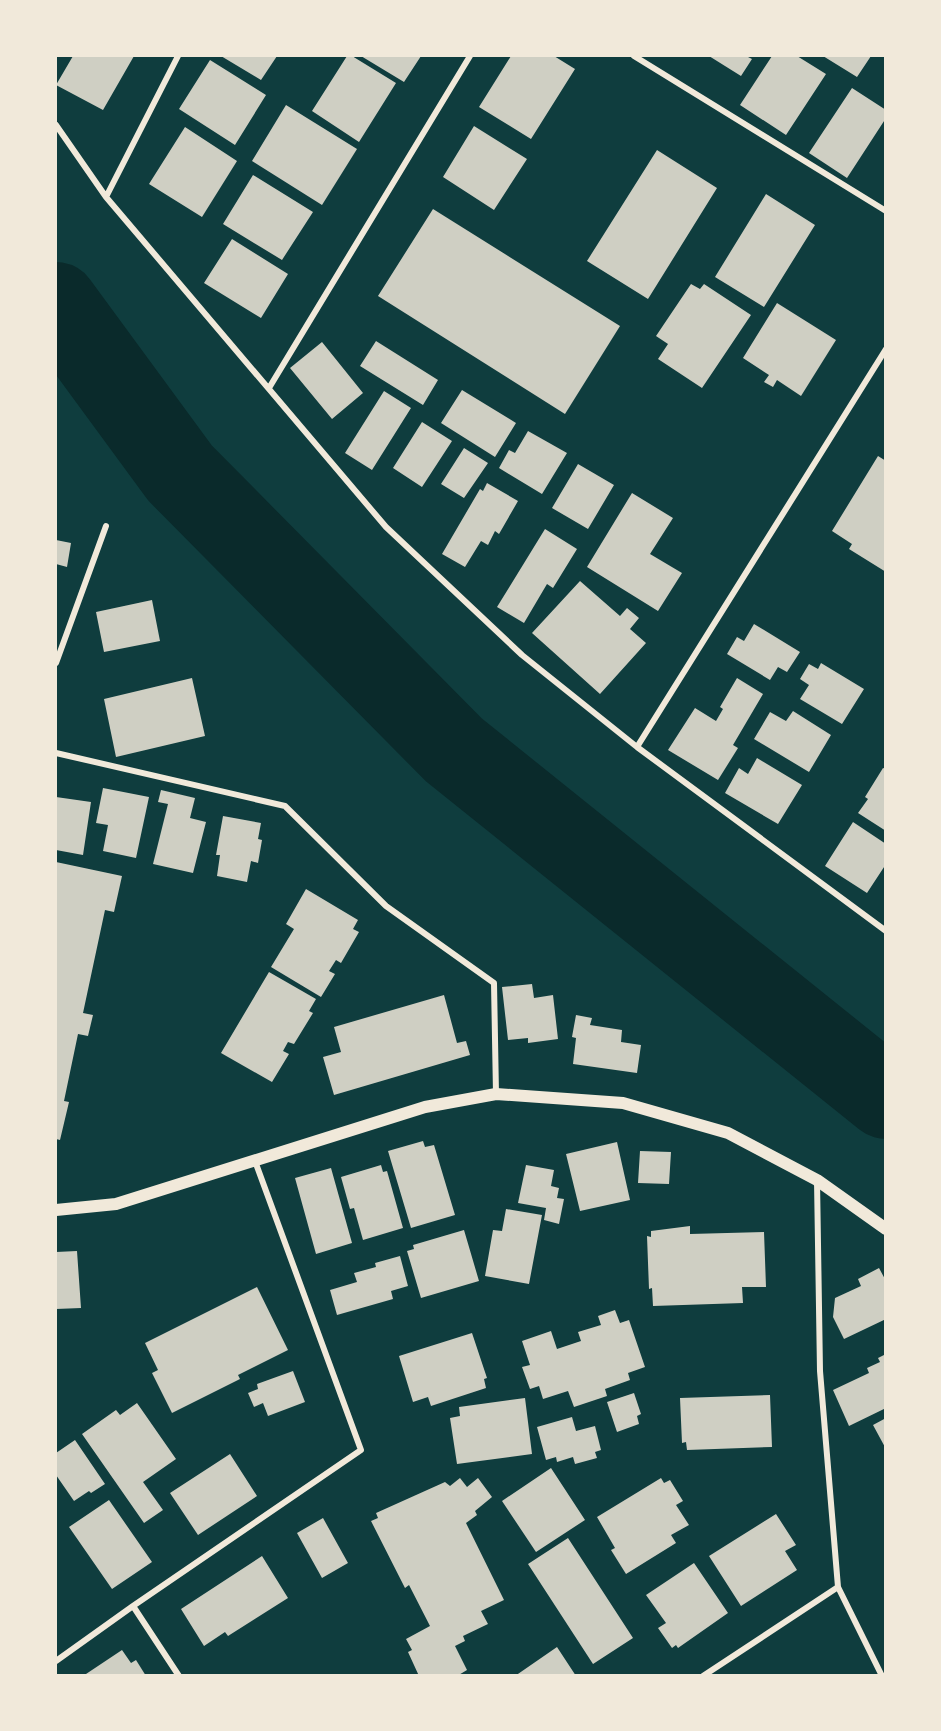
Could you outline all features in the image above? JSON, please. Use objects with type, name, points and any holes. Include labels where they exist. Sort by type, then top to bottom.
[{"type":"main road","points":[[56,1210],[116,1204],[425,1107],[496,1094],[623,1102],[728,1133],[817,1180],[885,1228]]},
{"type":"street","points":[[106,197],[178,56]]},
{"type":"street","points":[[269,388],[470,56]]},
{"type":"street","points":[[634,56],[885,210]]},
{"type":"street","points":[[56,125],[106,197],[386,527],[522,655],[637,747],[885,931]]},
{"type":"street","points":[[637,747],[885,349]]},
{"type":"street","points":[[56,663],[106,526]]},
{"type":"street","points":[[56,753],[285,806],[386,906],[494,983],[496,1094]]},
{"type":"street","points":[[56,1661],[361,1450],[255,1161]]},
{"type":"street","points":[[817,1180],[820,1371],[838,1587],[882,1676]]},
{"type":"street","points":[[703,1676],[838,1587]]},
{"type":"street","points":[[133,1606],[179,1676]]},
{"type":"building","points":[[73,56],[134,56],[103,110],[56,85]]},
{"type":"building","points":[[221,56],[277,56],[261,80]]},
{"type":"building","points":[[347,56],[352,56],[396,83],[359,142],[312,111]]},
{"type":"building","points":[[361,56],[421,56],[404,82]]},
{"type":"building","points":[[511,56],[554,56],[575,69],[531,139],[479,107]]},
{"type":"building","points":[[709,56],[746,56],[752,59],[741,76]]},
{"type":"building","points":[[772,56],[797,56],[826,74],[786,135],[740,105]]},
{"type":"building","points":[[823,56],[871,56],[857,77]]},
{"type":"building","points":[[210,60],[266,95],[235,145],[179,109]]},
{"type":"building","points":[[852,88],[886,110],[886,118],[847,178],[809,153]]},
{"type":"building","points":[[286,105],[357,149],[322,205],[252,161]]},
{"type":"building","points":[[474,126],[527,159],[494,210],[443,177]]},
{"type":"building","points":[[185,127],[237,161],[202,217],[149,184]]},
{"type":"building","points":[[657,150],[717,188],[648,299],[587,261]]},
{"type":"building","points":[[253,175],[313,212],[282,260],[223,224]]},
{"type":"building","points":[[766,194],[815,225],[764,307],[715,277]]},
{"type":"building","points":[[433,209],[620,326],[565,414],[378,296]]},
{"type":"building","points":[[232,239],[288,274],[261,318],[204,283]]},
{"type":"building","points":[[691,284],[700,289],[704,284],[751,315],[702,388],[658,359],[668,344],[656,336]]},
{"type":"building","points":[[777,303],[836,340],[801,396],[777,380],[773,387],[764,382],[769,375],[743,358]]},
{"type":"building","points":[[376,341],[438,380],[423,405],[360,366]]},
{"type":"building","points":[[322,342],[363,393],[332,419],[290,368]]},
{"type":"building","points":[[462,390],[516,423],[495,457],[441,423]]},
{"type":"building","points":[[384,391],[411,408],[372,470],[345,453]]},
{"type":"building","points":[[422,422],[452,441],[422,487],[393,468]]},
{"type":"building","points":[[528,431],[567,453],[542,494],[499,468],[509,450],[515,453]]},
{"type":"building","points":[[464,448],[488,463],[464,498],[441,484]]},
{"type":"building","points":[[878,456],[886,461],[886,572],[849,549],[852,544],[832,531]]},
{"type":"building","points":[[578,464],[614,485],[588,529],[552,508]]},
{"type":"building","points":[[487,483],[518,501],[499,534],[495,531],[488,545],[481,541],[465,567],[442,554],[480,489],[483,491]]},
{"type":"building","points":[[632,493],[673,518],[650,554],[682,573],[658,611],[587,567]]},
{"type":"building","points":[[545,529],[577,549],[553,588],[547,584],[524,623],[497,607]]},
{"type":"building","points":[[56,540],[71,543],[67,567],[56,564]]},
{"type":"building","points":[[580,581],[620,616],[627,608],[639,618],[630,629],[646,643],[600,694],[532,633]]},
{"type":"building","points":[[152,600],[160,641],[104,652],[96,612]]},
{"type":"building","points":[[754,624],[800,652],[787,672],[778,667],[770,680],[727,654],[737,637],[744,641]]},
{"type":"building","points":[[821,663],[864,689],[842,724],[800,699],[809,685],[800,679],[809,664],[818,669]]},
{"type":"building","points":[[192,678],[205,736],[116,757],[104,699]]},
{"type":"building","points":[[737,678],[763,694],[733,745],[738,748],[718,780],[668,750],[695,708],[716,721],[723,709],[720,707]]},
{"type":"building","points":[[793,711],[831,735],[809,772],[754,739],[770,712],[786,721]]},
{"type":"building","points":[[757,758],[802,785],[778,824],[725,793],[739,768],[748,774]]},
{"type":"building","points":[[883,768],[886,769],[886,831],[858,813],[868,799],[865,797]]},
{"type":"building","points":[[103,788],[149,797],[136,858],[103,851],[108,825],[96,823]]},
{"type":"building","points":[[161,790],[195,798],[190,818],[206,822],[193,873],[153,864],[168,804],[158,802]]},
{"type":"building","points":[[56,797],[91,802],[83,855],[56,850]]},
{"type":"building","points":[[223,816],[261,823],[258,839],[262,840],[258,863],[251,861],[247,882],[217,876],[220,855],[216,855]]},
{"type":"building","points":[[853,822],[886,844],[886,864],[867,893],[825,866]]},
{"type":"building","points":[[56,862],[122,876],[114,912],[105,910],[83,1013],[93,1015],[88,1036],[78,1034],[64,1101],[69,1102],[60,1140],[56,1139]]},
{"type":"building","points":[[306,889],[358,920],[353,929],[359,932],[341,963],[336,960],[329,971],[335,974],[321,997],[271,967],[294,929],[286,924]]},
{"type":"building","points":[[269,972],[316,999],[309,1011],[313,1013],[294,1044],[288,1042],[283,1051],[289,1054],[272,1082],[221,1053]]},
{"type":"building","points":[[532,984],[534,998],[553,995],[558,1039],[528,1043],[528,1038],[508,1040],[502,987]]},
{"type":"building","points":[[444,995],[457,1043],[466,1041],[470,1055],[334,1095],[323,1057],[341,1052],[334,1027]]},
{"type":"building","points":[[576,1015],[592,1018],[590,1025],[622,1030],[621,1042],[641,1045],[637,1073],[573,1064],[576,1038],[572,1037]]},
{"type":"building","points":[[423,1141],[425,1147],[434,1145],[455,1215],[411,1228],[388,1151]]},
{"type":"building","points":[[617,1142],[630,1200],[580,1211],[566,1154]]},
{"type":"building","points":[[640,1151],[671,1152],[669,1184],[638,1183]]},
{"type":"building","points":[[381,1165],[383,1172],[387,1171],[403,1228],[363,1240],[354,1208],[350,1209],[341,1177]]},
{"type":"building","points":[[526,1165],[554,1170],[551,1186],[559,1188],[557,1198],[564,1199],[559,1224],[544,1220],[546,1208],[518,1203]]},
{"type":"building","points":[[331,1168],[352,1243],[316,1254],[295,1178]]},
{"type":"building","points":[[506,1209],[542,1215],[529,1284],[485,1276],[493,1230],[502,1231]]},
{"type":"building","points":[[690,1226],[690,1234],[764,1232],[766,1287],[742,1287],[743,1303],[653,1306],[652,1288],[649,1289],[647,1236],[651,1237],[651,1231]]},
{"type":"building","points":[[464,1230],[479,1281],[421,1298],[407,1251],[414,1249],[413,1245]]},
{"type":"building","points":[[77,1251],[81,1308],[56,1309],[56,1252]]},
{"type":"building","points":[[400,1256],[408,1286],[391,1291],[393,1299],[337,1315],[330,1290],[357,1282],[354,1273],[376,1267],[375,1263]]},
{"type":"building","points":[[879,1268],[886,1281],[886,1319],[844,1339],[833,1317],[835,1298],[861,1286],[858,1279]]},
{"type":"building","points":[[257,1287],[288,1350],[238,1375],[240,1379],[172,1413],[152,1373],[158,1370],[145,1343]]},
{"type":"building","points":[[615,1310],[620,1323],[629,1320],[645,1367],[628,1373],[630,1380],[605,1389],[607,1396],[574,1407],[568,1391],[543,1399],[539,1386],[530,1389],[522,1367],[530,1365],[522,1341],[551,1331],[557,1349],[581,1341],[578,1332],[601,1325],[598,1316]]},
{"type":"building","points":[[472,1333],[487,1378],[484,1379],[486,1388],[431,1406],[428,1397],[413,1402],[399,1356]]},
{"type":"building","points":[[886,1354],[886,1408],[849,1426],[833,1390],[869,1373],[867,1368],[880,1362],[878,1358]]},
{"type":"building","points":[[293,1371],[305,1402],[268,1416],[263,1403],[254,1407],[248,1393],[258,1389],[257,1384]]},
{"type":"building","points":[[634,1393],[641,1414],[637,1416],[639,1424],[617,1432],[607,1402]]},
{"type":"building","points":[[770,1395],[772,1447],[687,1450],[686,1442],[682,1443],[680,1398]]},
{"type":"building","points":[[525,1398],[532,1454],[457,1464],[450,1418],[460,1416],[459,1407]]},
{"type":"building","points":[[137,1403],[176,1459],[143,1482],[163,1510],[144,1523],[82,1434],[116,1410],[120,1415]]},
{"type":"building","points":[[572,1417],[576,1431],[595,1426],[601,1450],[595,1452],[597,1458],[575,1464],[573,1457],[557,1462],[556,1457],[546,1460],[537,1427]]},
{"type":"building","points":[[886,1418],[886,1449],[873,1425]]},
{"type":"building","points":[[75,1440],[105,1484],[74,1501],[56,1475],[56,1453]]},
{"type":"building","points":[[230,1454],[257,1496],[198,1535],[170,1493]]},
{"type":"building","points":[[551,1468],[585,1520],[536,1552],[502,1501]]},
{"type":"building","points":[[460,1478],[467,1487],[478,1478],[492,1497],[475,1511],[477,1515],[466,1523],[504,1600],[481,1611],[488,1624],[463,1636],[465,1641],[455,1646],[467,1670],[457,1676],[419,1676],[408,1652],[412,1650],[406,1639],[430,1626],[409,1585],[405,1588],[371,1521],[378,1518],[376,1513],[445,1482],[450,1486]]},
{"type":"building","points":[[661,1478],[664,1483],[670,1480],[683,1501],[676,1505],[689,1525],[671,1535],[676,1543],[626,1574],[611,1550],[615,1548],[597,1517]]},
{"type":"building","points":[[109,1500],[152,1562],[112,1589],[69,1527]]},
{"type":"building","points":[[776,1514],[796,1545],[785,1551],[797,1570],[741,1606],[709,1556]]},
{"type":"building","points":[[323,1518],[348,1563],[322,1578],[297,1533]]},
{"type":"building","points":[[568,1538],[633,1638],[593,1664],[528,1564]]},
{"type":"building","points":[[262,1556],[288,1598],[228,1636],[225,1632],[204,1646],[181,1609]]},
{"type":"building","points":[[694,1563],[728,1613],[678,1648],[676,1645],[672,1648],[658,1628],[666,1623],[646,1595]]},
{"type":"building","points":[[557,1647],[576,1676],[515,1676]]},
{"type":"building","points":[[122,1650],[131,1663],[136,1660],[146,1676],[83,1676]]},
{"type":"waterway","points":[[56,304],[180,473],[454,750],[886,1097]]}]
